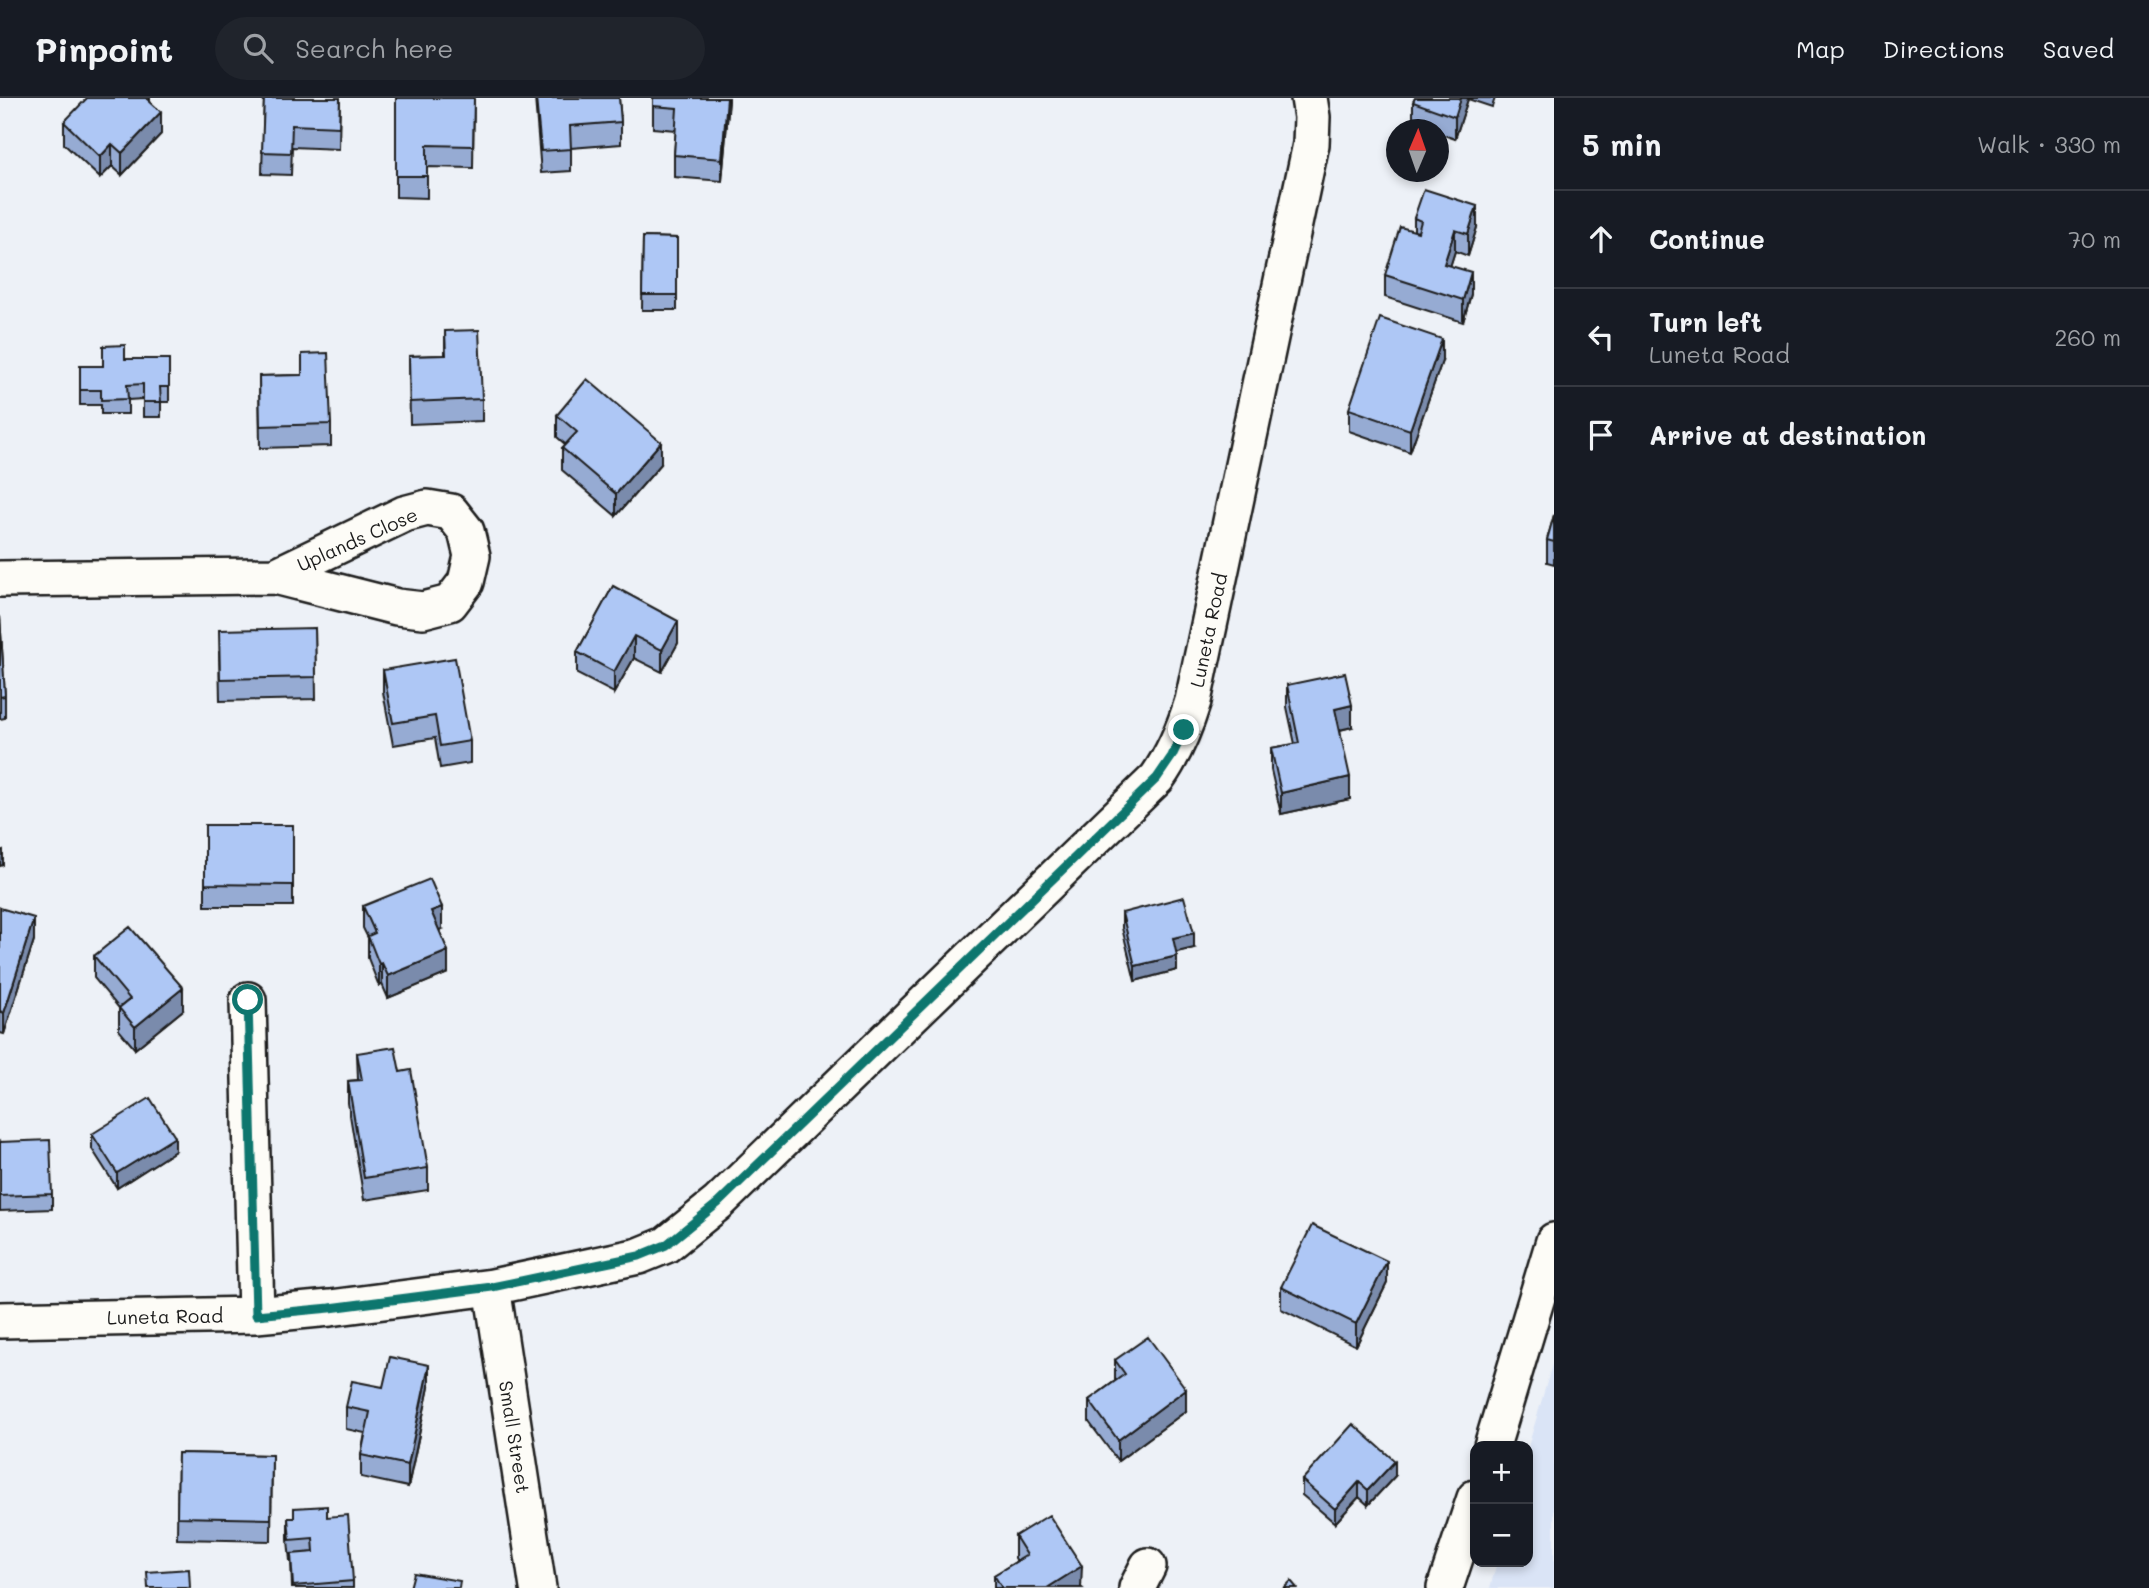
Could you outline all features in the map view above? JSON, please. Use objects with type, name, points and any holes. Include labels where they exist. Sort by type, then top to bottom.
[{"type":"street","name":"Luneta Road","points":[[0,1320],[256,1315],[492,1287],[639,1256],[666,1245],[692,1226],[1147,788],[1164,767],[1184,730],[1196,687],[1311,144],[1312,117],[1309,98]]},
{"type":"street","name":"Uplands Close","points":[[0,579],[275,576],[397,607],[423,610],[450,603],[466,582],[472,556],[466,531],[451,512],[427,508],[404,514],[275,576]]},
{"type":"street","points":[[248,1000],[256,1315]]},
{"type":"street","points":[[1494,1441],[1554,1241]]},
{"type":"street","name":"Small Street","points":[[492,1287],[538,1588]]},
{"type":"street","points":[[1445,1588],[1473,1504]]},
{"type":"shaded area","points":[[1554,1358],[1554,1588],[1490,1588],[1496,1567],[1533,1567],[1533,1441],[1530,1441]]},
{"type":"building","points":[[87,98],[146,98],[161,112],[122,153],[112,144],[100,157],[64,122]]},
{"type":"building","points":[[264,98],[340,98],[339,127],[292,125],[291,153],[262,152]]},
{"type":"building","points":[[396,98],[474,98],[473,146],[427,145],[427,176],[396,176]]},
{"type":"building","points":[[536,98],[619,98],[621,122],[570,126],[571,149],[541,151]]},
{"type":"building","points":[[653,98],[727,98],[722,159],[674,155],[677,108],[653,106]]},
{"type":"building","points":[[1415,98],[1461,98],[1455,117],[1413,102]]},
{"type":"building","points":[[1424,189],[1477,206],[1468,234],[1455,230],[1444,264],[1471,272],[1463,300],[1385,275],[1400,227],[1418,232],[1421,221],[1414,218]]},
{"type":"building","points":[[643,237],[677,238],[677,295],[642,295]]},
{"type":"building","points":[[1380,318],[1442,339],[1410,430],[1349,409]]},
{"type":"building","points":[[479,330],[482,399],[410,402],[409,356],[446,355],[445,331]]},
{"type":"building","points":[[125,345],[125,359],[169,359],[169,387],[160,387],[161,402],[143,402],[143,384],[127,385],[128,399],[101,400],[101,390],[80,390],[80,366],[103,366],[103,346]]},
{"type":"building","points":[[328,353],[331,424],[260,426],[259,376],[302,375],[302,354]]},
{"type":"building","points":[[587,379],[661,442],[616,494],[562,448],[577,432],[557,415]]},
{"type":"building","points":[[1554,515],[1554,542],[1547,540]]},
{"type":"building","points":[[613,586],[678,621],[662,650],[634,636],[614,672],[577,652]]},
{"type":"building","points":[[0,616],[5,696],[0,697]]},
{"type":"building","points":[[315,628],[316,677],[220,679],[219,630]]},
{"type":"building","points":[[455,658],[470,741],[440,746],[435,716],[393,723],[383,670]]},
{"type":"building","points":[[1345,673],[1352,705],[1335,709],[1350,777],[1281,793],[1271,748],[1299,743],[1287,685]]},
{"type":"building","points":[[205,825],[293,825],[293,885],[205,884]]},
{"type":"building","points":[[430,879],[442,907],[431,911],[448,951],[388,976],[382,963],[379,964],[368,936],[375,933],[363,906]]},
{"type":"building","points":[[1184,897],[1194,933],[1173,938],[1177,956],[1135,966],[1122,913]]},
{"type":"building","points":[[0,908],[34,918],[4,1013],[0,1011]]},
{"type":"building","points":[[130,927],[183,988],[135,1027],[119,1008],[130,999],[94,956]]},
{"type":"building","points":[[395,1047],[400,1072],[411,1070],[428,1168],[364,1178],[348,1081],[362,1080],[357,1053]]},
{"type":"building","points":[[150,1098],[175,1137],[117,1173],[92,1134]]},
{"type":"building","points":[[50,1140],[52,1194],[0,1196],[0,1142]]},
{"type":"building","points":[[1312,1225],[1387,1261],[1356,1324],[1281,1287]]},
{"type":"building","points":[[1148,1337],[1186,1389],[1118,1440],[1089,1400],[1125,1374],[1115,1360]]},
{"type":"building","points":[[390,1357],[429,1365],[408,1465],[361,1455],[370,1412],[346,1407],[352,1381],[383,1387]]},
{"type":"building","points":[[1353,1424],[1395,1461],[1368,1490],[1359,1482],[1335,1509],[1302,1480]]},
{"type":"building","points":[[178,1453],[272,1455],[271,1519],[177,1517]]},
{"type":"building","points":[[327,1506],[327,1517],[348,1515],[353,1581],[293,1586],[291,1554],[314,1552],[313,1538],[290,1540],[288,1518],[294,1518],[294,1508]]},
{"type":"building","points":[[1049,1515],[1082,1566],[1047,1588],[1002,1588],[994,1575],[1027,1555],[1015,1536]]},
{"type":"building","points":[[189,1569],[190,1588],[148,1588],[147,1572]]},
{"type":"building","points":[[414,1573],[460,1581],[459,1588],[410,1588]]},
{"type":"building","points":[[1291,1581],[1297,1588],[1284,1588]]},
{"type":"route","points":[[248,1000],[256,1315],[492,1287],[639,1256],[666,1245],[718,1203],[1157,778],[1172,756],[1184,730]]}]
